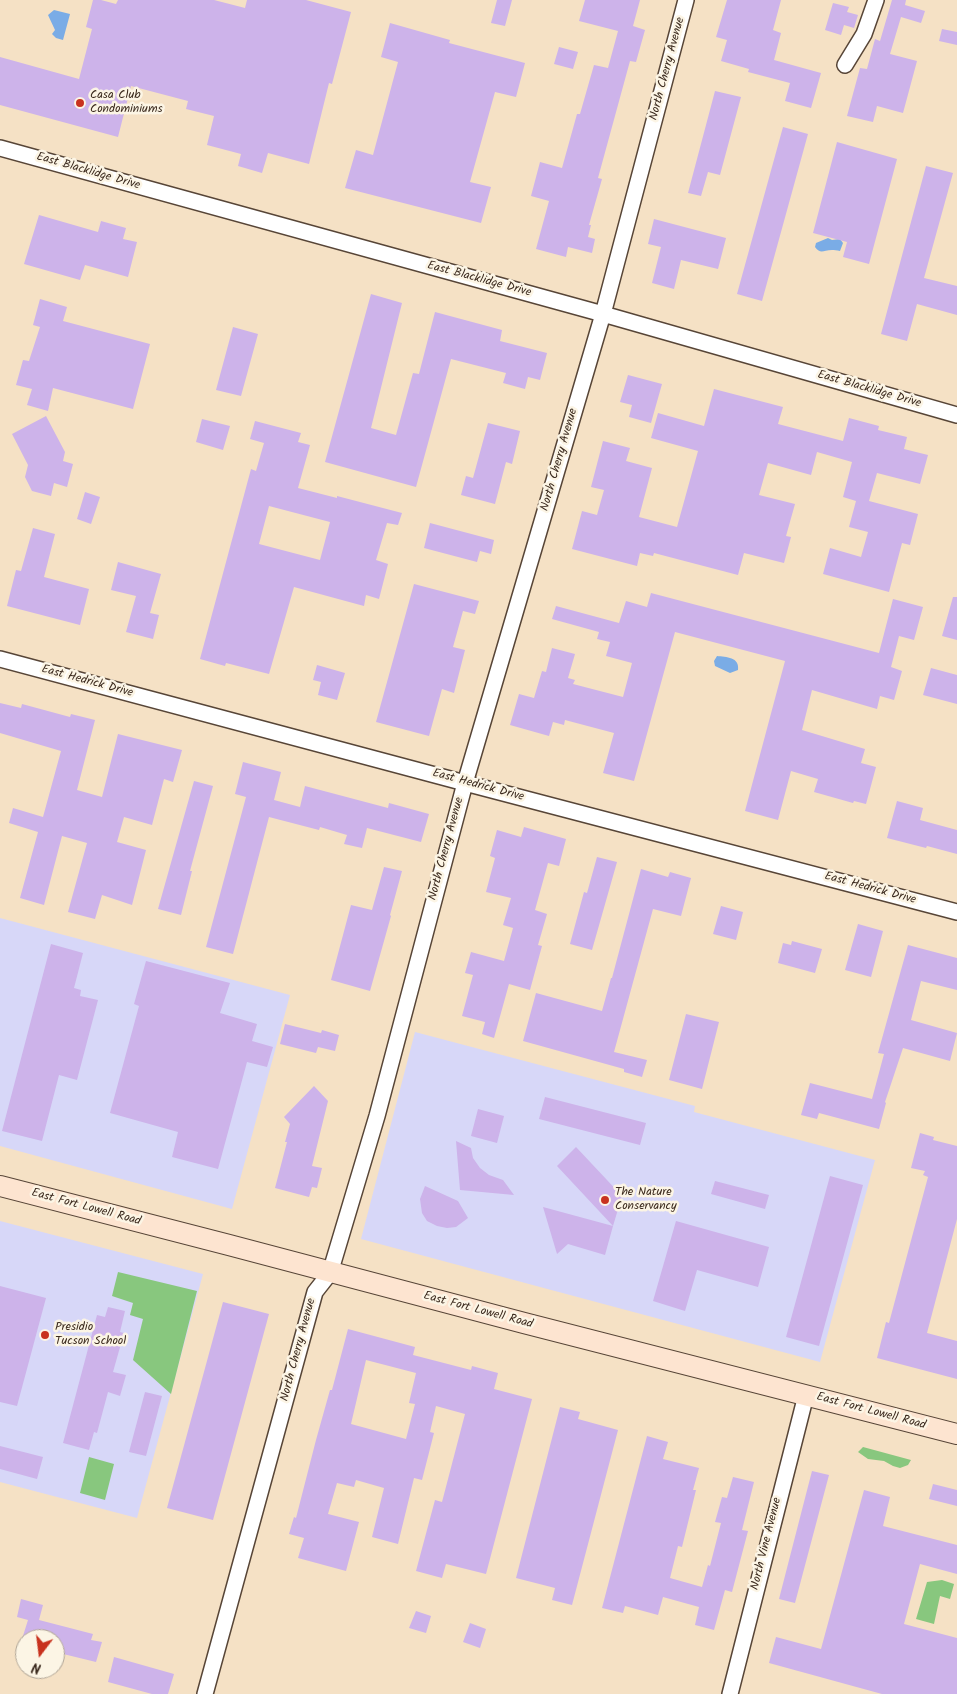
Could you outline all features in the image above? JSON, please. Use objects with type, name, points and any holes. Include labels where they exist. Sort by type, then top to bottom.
[{"type":"main road","name":"East Fort Lowell Road","points":[[0,1186],[957,1434]]},
{"type":"street","name":"North Cherry Avenue","points":[[205,1694],[315,1292],[330,1273],[377,1116],[464,783],[603,314],[686,0]]},
{"type":"street","points":[[845,65],[864,34],[876,0]]},
{"type":"street","name":"East Blacklidge Drive","points":[[0,148],[603,314],[957,415]]},
{"type":"street","name":"East Hedrick Drive","points":[[0,659],[957,912]]},
{"type":"street","name":"North Vine Avenue","points":[[730,1694],[806,1395]]},
{"type":"shaded area","points":[[0,918],[290,995],[232,1209],[0,1146]]},
{"type":"shaded area","points":[[415,1032],[695,1106],[694,1112],[875,1160],[820,1362],[361,1239]]},
{"type":"shaded area","points":[[0,1221],[203,1274],[137,1518],[0,1482]]},
{"type":"green space","points":[[118,1272],[197,1291],[171,1394],[133,1360],[143,1319],[130,1315],[133,1303],[112,1296]]},
{"type":"green space","points":[[863,1447],[911,1460],[908,1465],[900,1468],[884,1461],[868,1459],[858,1452]]},
{"type":"green space","points":[[89,1457],[114,1464],[105,1500],[80,1493]]},
{"type":"green space","points":[[942,1580],[954,1584],[950,1599],[940,1596],[934,1624],[916,1619],[927,1582]]},
{"type":"water","points":[[54,10],[70,14],[63,40],[56,38],[52,34],[55,30],[48,15]]},
{"type":"water","points":[[828,238],[832,240],[840,239],[843,243],[840,251],[821,251],[815,247],[816,243]]},
{"type":"water","points":[[717,656],[735,660],[738,670],[730,673],[715,666],[714,661]]},
{"type":"building","points":[[93,0],[116,4],[118,0],[214,0],[245,8],[247,0],[306,0],[351,12],[332,84],[329,83],[309,164],[268,153],[262,173],[238,166],[241,154],[207,145],[214,116],[186,109],[188,101],[131,86],[118,137],[0,105],[0,57],[79,79],[92,29],[86,27]]},
{"type":"building","points":[[497,0],[512,0],[505,26],[491,23]]},
{"type":"building","points":[[585,0],[640,0],[633,26],[645,30],[636,62],[630,61],[598,178],[602,179],[589,225],[591,225],[588,237],[595,239],[592,253],[568,247],[566,257],[536,249],[549,201],[531,196],[540,162],[562,168],[577,114],[580,114],[594,65],[608,68],[618,31],[579,21]]},
{"type":"building","points":[[727,0],[781,0],[773,30],[781,33],[774,60],[821,73],[811,108],[785,101],[790,83],[748,72],[749,69],[721,61],[727,40],[716,37]]},
{"type":"building","points":[[892,0],[906,0],[905,5],[925,11],[921,23],[901,17],[890,54],[917,61],[903,113],[877,106],[873,122],[847,116],[860,68],[867,69],[875,39],[880,41]]},
{"type":"building","points":[[833,3],[849,7],[847,12],[858,15],[854,28],[844,25],[841,35],[825,30]]},
{"type":"building","points":[[390,23],[450,40],[449,43],[525,63],[516,97],[495,92],[470,182],[491,187],[481,223],[345,188],[356,150],[373,155],[398,62],[381,57]]},
{"type":"building","points":[[942,29],[957,32],[957,45],[939,41]]},
{"type":"building","points":[[559,47],[578,52],[573,69],[554,64]]},
{"type":"building","points":[[715,91],[741,97],[720,175],[708,172],[701,196],[688,193]]},
{"type":"building","points":[[783,127],[808,134],[762,301],[737,294]]},
{"type":"building","points":[[837,142],[897,159],[869,264],[843,257],[847,242],[813,233]]},
{"type":"building","points":[[926,166],[953,173],[924,278],[957,286],[957,315],[917,304],[907,341],[881,334]]},
{"type":"building","points":[[39,215],[98,232],[101,221],[126,228],[123,239],[137,242],[128,277],[85,265],[80,280],[24,264]]},
{"type":"building","points":[[654,219],[726,238],[718,269],[681,260],[674,289],[652,283],[661,247],[648,244]]},
{"type":"building","points":[[371,294],[402,303],[371,428],[396,435],[413,373],[419,374],[435,312],[502,330],[500,341],[547,353],[540,380],[528,377],[525,389],[503,383],[506,373],[451,359],[416,487],[325,462]]},
{"type":"building","points":[[40,299],[67,307],[63,321],[150,344],[133,409],[53,388],[48,411],[27,405],[32,389],[16,385],[23,360],[29,361],[40,327],[33,325]]},
{"type":"building","points":[[233,327],[258,334],[241,396],[216,390]]},
{"type":"building","points":[[628,375],[662,384],[651,423],[629,417],[632,405],[620,402]]},
{"type":"building","points":[[714,389],[783,407],[778,424],[843,441],[849,418],[879,426],[878,430],[907,437],[904,449],[928,455],[920,484],[877,473],[869,501],[918,514],[910,545],[902,543],[889,592],[823,574],[830,548],[861,557],[868,532],[849,527],[856,501],[843,497],[852,462],[817,452],[811,475],[768,463],[759,495],[795,504],[786,536],[791,537],[784,563],[744,553],[738,575],[654,553],[653,556],[640,553],[637,566],[572,549],[582,511],[597,515],[604,490],[591,487],[603,441],[630,448],[626,461],[652,468],[639,517],[677,527],[698,451],[651,438],[658,413],[704,426]]},
{"type":"building","points":[[46,416],[65,452],[63,461],[73,464],[67,487],[54,483],[51,496],[32,491],[25,477],[28,465],[12,434]]},
{"type":"building","points":[[202,419],[230,426],[223,450],[196,442]]},
{"type":"building","points":[[255,421],[301,433],[298,442],[310,445],[298,488],[402,513],[398,525],[387,523],[376,560],[388,564],[379,599],[366,595],[364,606],[294,587],[269,674],[226,663],[225,666],[200,659],[251,469],[256,471],[264,443],[250,439]],"holes":[[[269,506],[330,522],[320,560],[259,544]]]},
{"type":"building","points":[[488,423],[520,431],[512,464],[506,462],[495,504],[461,495],[466,476],[473,478]]},
{"type":"building","points":[[85,492],[100,497],[91,524],[77,519]]},
{"type":"building","points":[[430,523],[494,540],[491,554],[480,551],[477,562],[424,548]]},
{"type":"building","points":[[33,528],[55,534],[44,577],[89,589],[80,625],[7,606],[16,570],[21,571]]},
{"type":"building","points":[[118,562],[161,574],[150,613],[159,615],[153,639],[126,632],[136,596],[111,590]]},
{"type":"building","points":[[414,584],[479,601],[475,614],[463,611],[453,647],[465,650],[454,693],[442,689],[429,736],[376,722]]},
{"type":"building","points":[[651,593],[879,653],[893,599],[923,607],[914,640],[899,636],[891,667],[902,671],[894,700],[880,696],[877,709],[812,690],[802,730],[865,749],[861,763],[876,767],[866,804],[854,801],[853,803],[814,792],[818,779],[791,771],[778,820],[745,811],[785,661],[675,632],[634,781],[603,773],[614,733],[565,720],[564,725],[553,722],[549,736],[510,725],[519,694],[534,698],[542,671],[546,672],[552,648],[575,654],[568,678],[575,680],[573,684],[623,697],[632,663],[606,656],[610,642],[597,639],[599,632],[552,619],[556,606],[619,623],[626,601],[647,607]]},
{"type":"building","points":[[953,597],[957,597],[957,640],[942,636]]},
{"type":"building","points":[[317,665],[345,673],[337,700],[318,695],[321,682],[313,680]]},
{"type":"building","points":[[931,668],[957,675],[957,704],[923,695]]},
{"type":"building","points":[[0,703],[21,708],[22,704],[70,717],[71,714],[95,720],[77,790],[102,797],[118,734],[182,750],[173,782],[164,779],[152,825],[124,817],[117,842],[146,850],[132,905],[102,895],[95,919],[68,912],[87,843],[62,836],[44,905],[20,898],[38,832],[9,823],[13,808],[43,817],[61,751],[0,733]]},
{"type":"building","points":[[243,762],[281,772],[274,800],[300,807],[305,786],[388,808],[389,803],[429,814],[421,842],[367,828],[362,848],[344,844],[347,835],[320,827],[319,830],[269,817],[233,954],[206,947],[246,797],[235,794]]},
{"type":"building","points":[[194,781],[213,786],[190,871],[192,871],[181,915],[158,909]]},
{"type":"building","points":[[897,801],[923,808],[920,820],[957,830],[957,854],[887,838]]},
{"type":"building","points":[[524,827],[566,839],[559,866],[548,863],[535,910],[547,914],[538,945],[542,946],[530,990],[509,984],[494,1038],[482,1034],[485,1022],[462,1016],[473,975],[465,973],[471,952],[504,961],[513,928],[503,925],[511,898],[486,892],[495,858],[490,856],[497,830],[521,837]]},
{"type":"building","points":[[597,857],[617,862],[592,950],[570,944],[584,892],[587,893]]},
{"type":"building","points":[[384,867],[402,871],[370,991],[331,980],[351,905],[372,910]]},
{"type":"building","points":[[641,869],[668,877],[670,872],[691,878],[681,916],[653,909],[614,1052],[647,1060],[642,1077],[624,1072],[624,1069],[523,1041],[536,993],[602,1011]]},
{"type":"building","points":[[721,906],[743,912],[736,940],[713,934]]},
{"type":"building","points":[[858,924],[883,931],[871,977],[845,970]]},
{"type":"building","points":[[792,941],[822,949],[815,973],[778,963],[783,943],[791,945]]},
{"type":"building","points":[[51,944],[83,953],[74,988],[81,990],[80,996],[98,1000],[77,1080],[59,1075],[42,1141],[2,1131]]},
{"type":"building","points":[[908,945],[957,958],[957,990],[921,981],[911,1020],[957,1033],[950,1061],[903,1048],[885,1102],[879,1129],[819,1113],[817,1119],[801,1115],[810,1083],[872,1099],[884,1054],[878,1053]]},
{"type":"building","points":[[146,961],[230,983],[220,1013],[257,1024],[252,1041],[273,1047],[267,1067],[247,1062],[218,1169],[172,1157],[178,1132],[110,1113],[139,1006],[134,1004]]},
{"type":"building","points":[[686,1014],[719,1022],[702,1089],[669,1080]]},
{"type":"building","points":[[285,1024],[321,1033],[322,1030],[339,1035],[335,1051],[318,1047],[316,1053],[280,1044]]},
{"type":"building","points":[[314,1086],[328,1101],[312,1166],[322,1168],[317,1188],[312,1187],[309,1197],[275,1188],[290,1124],[284,1117]]},
{"type":"building","points":[[545,1097],[646,1123],[640,1145],[539,1119]]},
{"type":"building","points":[[478,1109],[504,1116],[497,1143],[471,1136]]},
{"type":"building","points":[[920,1133],[934,1137],[933,1140],[957,1146],[957,1219],[927,1333],[957,1341],[957,1379],[877,1358],[886,1322],[889,1323],[928,1177],[923,1175],[925,1171],[911,1168]]},
{"type":"building","points":[[456,1141],[471,1148],[473,1158],[480,1168],[489,1175],[503,1180],[514,1195],[460,1190]]},
{"type":"building","points":[[576,1147],[622,1196],[613,1226],[557,1166]]},
{"type":"building","points":[[830,1176],[863,1185],[819,1346],[786,1337]]},
{"type":"building","points":[[715,1181],[769,1195],[765,1209],[711,1194]]},
{"type":"building","points":[[425,1186],[458,1201],[468,1218],[456,1227],[447,1228],[427,1221],[422,1213],[420,1199]]},
{"type":"building","points":[[543,1207],[613,1226],[605,1255],[568,1244],[557,1254]]},
{"type":"building","points":[[676,1221],[769,1247],[758,1287],[697,1270],[685,1311],[653,1301]]},
{"type":"building","points":[[0,1286],[46,1298],[17,1406],[0,1402]]},
{"type":"building","points":[[223,1302],[269,1314],[213,1520],[167,1508]]},
{"type":"building","points":[[108,1307],[125,1311],[120,1332],[124,1333],[113,1372],[126,1375],[120,1396],[108,1392],[97,1433],[94,1432],[89,1450],[63,1443],[97,1315],[105,1317]]},
{"type":"building","points":[[348,1329],[415,1347],[413,1355],[471,1370],[472,1366],[498,1373],[494,1389],[532,1399],[486,1574],[446,1564],[442,1578],[416,1571],[435,1500],[442,1502],[465,1414],[436,1406],[430,1432],[434,1433],[422,1480],[414,1478],[398,1544],[372,1537],[384,1488],[356,1480],[354,1487],[337,1483],[328,1514],[359,1522],[346,1571],[298,1558],[304,1538],[289,1534],[294,1517],[296,1518],[330,1390],[332,1390]],"holes":[[[366,1360],[416,1373],[409,1403],[415,1404],[406,1439],[351,1424]]]},
{"type":"building","points":[[145,1392],[162,1396],[146,1456],[129,1452]]},
{"type":"building","points":[[560,1407],[580,1412],[578,1419],[618,1430],[572,1605],[552,1600],[555,1588],[516,1578]]},
{"type":"building","points":[[647,1436],[668,1442],[663,1459],[699,1468],[693,1490],[696,1490],[682,1547],[678,1546],[670,1578],[702,1587],[708,1565],[710,1566],[721,1523],[715,1522],[722,1497],[727,1498],[733,1477],[754,1482],[742,1530],[748,1531],[732,1592],[725,1590],[714,1630],[695,1625],[699,1607],[663,1597],[658,1615],[625,1606],[623,1613],[602,1608]]},
{"type":"building","points":[[0,1446],[43,1457],[37,1479],[0,1469]]},
{"type":"building","points":[[812,1471],[829,1475],[795,1603],[779,1599]]},
{"type":"building","points":[[933,1484],[957,1490],[957,1506],[929,1499]]},
{"type":"building","points":[[864,1490],[890,1497],[883,1526],[957,1545],[957,1574],[920,1564],[904,1624],[957,1638],[957,1694],[882,1694],[769,1663],[776,1637],[821,1649]]},
{"type":"building","points":[[21,1599],[43,1605],[39,1620],[93,1634],[91,1640],[102,1642],[96,1662],[65,1654],[65,1629],[25,1629],[28,1620],[17,1617]]},
{"type":"building","points":[[416,1611],[431,1616],[426,1633],[409,1628]]},
{"type":"building","points":[[470,1623],[486,1629],[480,1648],[463,1642]]},
{"type":"building","points":[[114,1657],[174,1674],[168,1694],[152,1694],[108,1682]]},
{"type":"place","name":"Casa Club Condominiums","points":[[80,103]]},
{"type":"place","name":"The Nature Conservancy","points":[[605,1200]]},
{"type":"place","name":"Presidio Tucson School","points":[[45,1335]]}]
